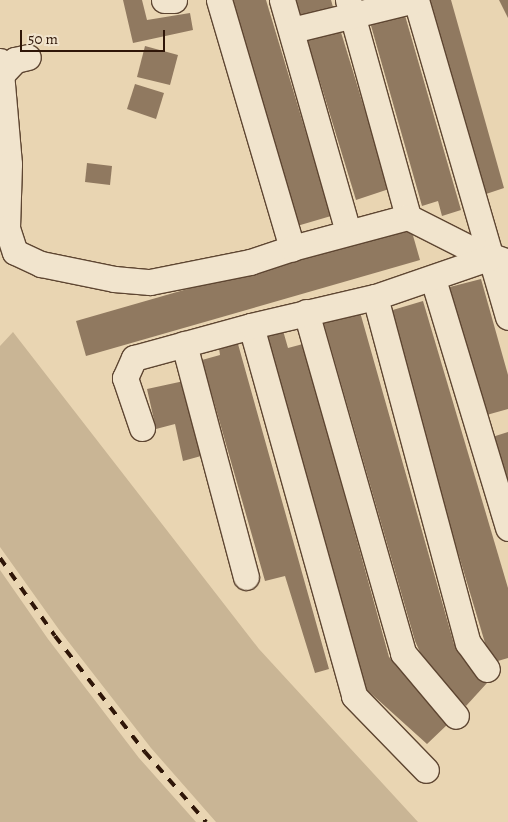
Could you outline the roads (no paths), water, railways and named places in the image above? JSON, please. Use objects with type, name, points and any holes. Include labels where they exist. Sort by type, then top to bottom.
[{"type":"street","points":[[164,0],[174,0]]},
{"type":"street","points":[[219,0],[292,248]]},
{"type":"street","points":[[282,0],[348,232]]},
{"type":"street","points":[[292,30],[350,7],[415,0],[500,260],[508,317]]},
{"type":"street","points":[[350,7],[408,217]]},
{"type":"street","points":[[28,57],[15,60],[1,68],[9,164],[7,228],[15,252],[40,264],[114,279],[150,282],[250,262],[348,232],[408,217],[500,260]]},
{"type":"street","points":[[142,428],[125,378],[134,358],[306,312],[374,297],[500,260]]},
{"type":"street","points":[[432,279],[508,528]]},
{"type":"street","points":[[374,297],[468,643],[487,669]]},
{"type":"street","points":[[306,312],[403,653],[456,716]]},
{"type":"street","points":[[251,326],[354,696],[426,770]]},
{"type":"street","points":[[184,344],[246,577]]},
{"type":"railway","points":[[0,558],[55,636],[145,752],[206,822]]}]
